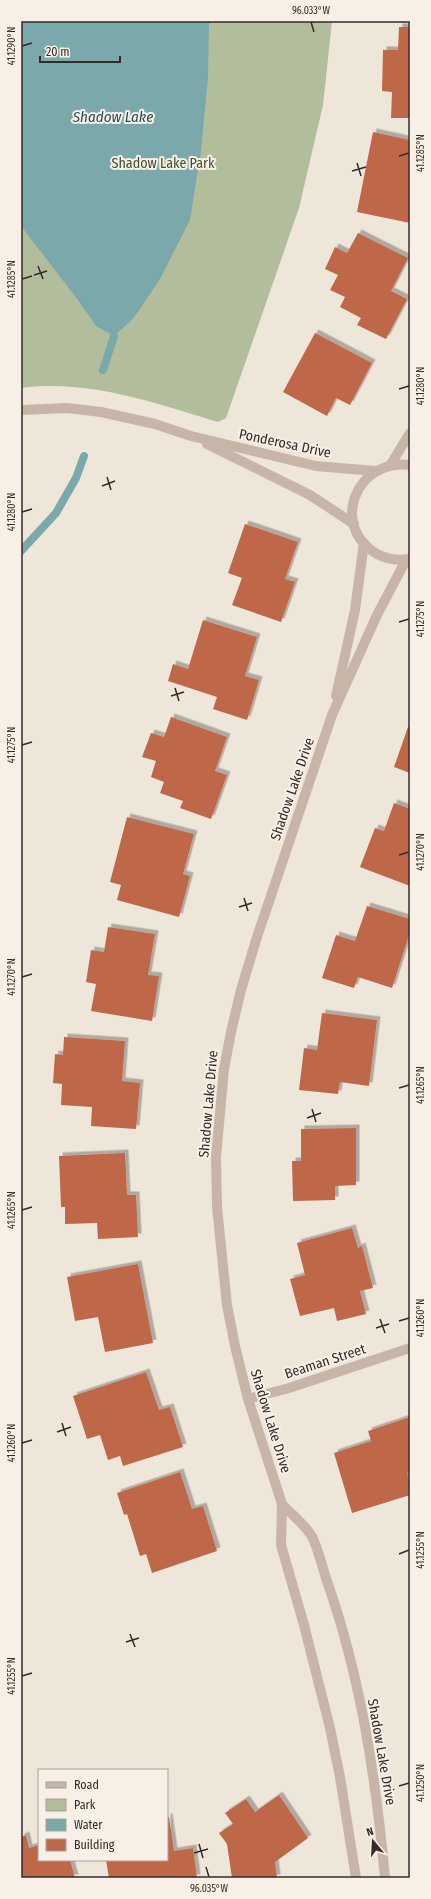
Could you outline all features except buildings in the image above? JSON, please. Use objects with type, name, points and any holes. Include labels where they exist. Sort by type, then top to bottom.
[{"type":"street","name":"Ponderosa Drive","points":[[21,410],[67,408],[101,412],[155,424],[191,436],[316,466],[375,471]]},
{"type":"street","points":[[391,464],[410,433]]},
{"type":"street","name":"Ponderosa Drive","points":[[191,436],[310,495],[354,524]]},
{"type":"street","points":[[408,559],[383,557],[372,551],[358,534],[354,524],[352,512],[358,489],[365,479],[375,471],[391,464],[410,465]]},
{"type":"street","name":"Shadow Lake Drive","points":[[332,715],[355,610],[364,543]]},
{"type":"street","name":"Shadow Lake Drive","points":[[356,1878],[340,1777],[330,1728],[304,1625],[281,1545],[282,1504],[248,1399],[227,1305],[217,1207],[216,1158],[224,1069],[241,990],[332,715],[377,615],[408,559]]},
{"type":"street","name":"Beaman Street","points":[[248,1399],[290,1388],[410,1348]]},
{"type":"street","name":"Shadow Lake Drive","points":[[282,1504],[311,1535],[334,1603],[352,1669],[370,1754],[377,1798],[385,1878]]},
{"type":"green space","name":"Shadow Lake Park","points":[[21,21],[332,21],[323,105],[299,208],[226,418],[218,422],[121,394],[96,390],[46,386],[21,388]]},
{"type":"water","name":"Shadow Lake","points":[[21,21],[209,21],[208,77],[201,151],[190,220],[160,279],[133,319],[114,336],[96,326],[21,226]]},
{"type":"waterway","points":[[103,370],[114,336]]},
{"type":"waterway","points":[[21,551],[56,513],[76,478],[84,456]]}]
